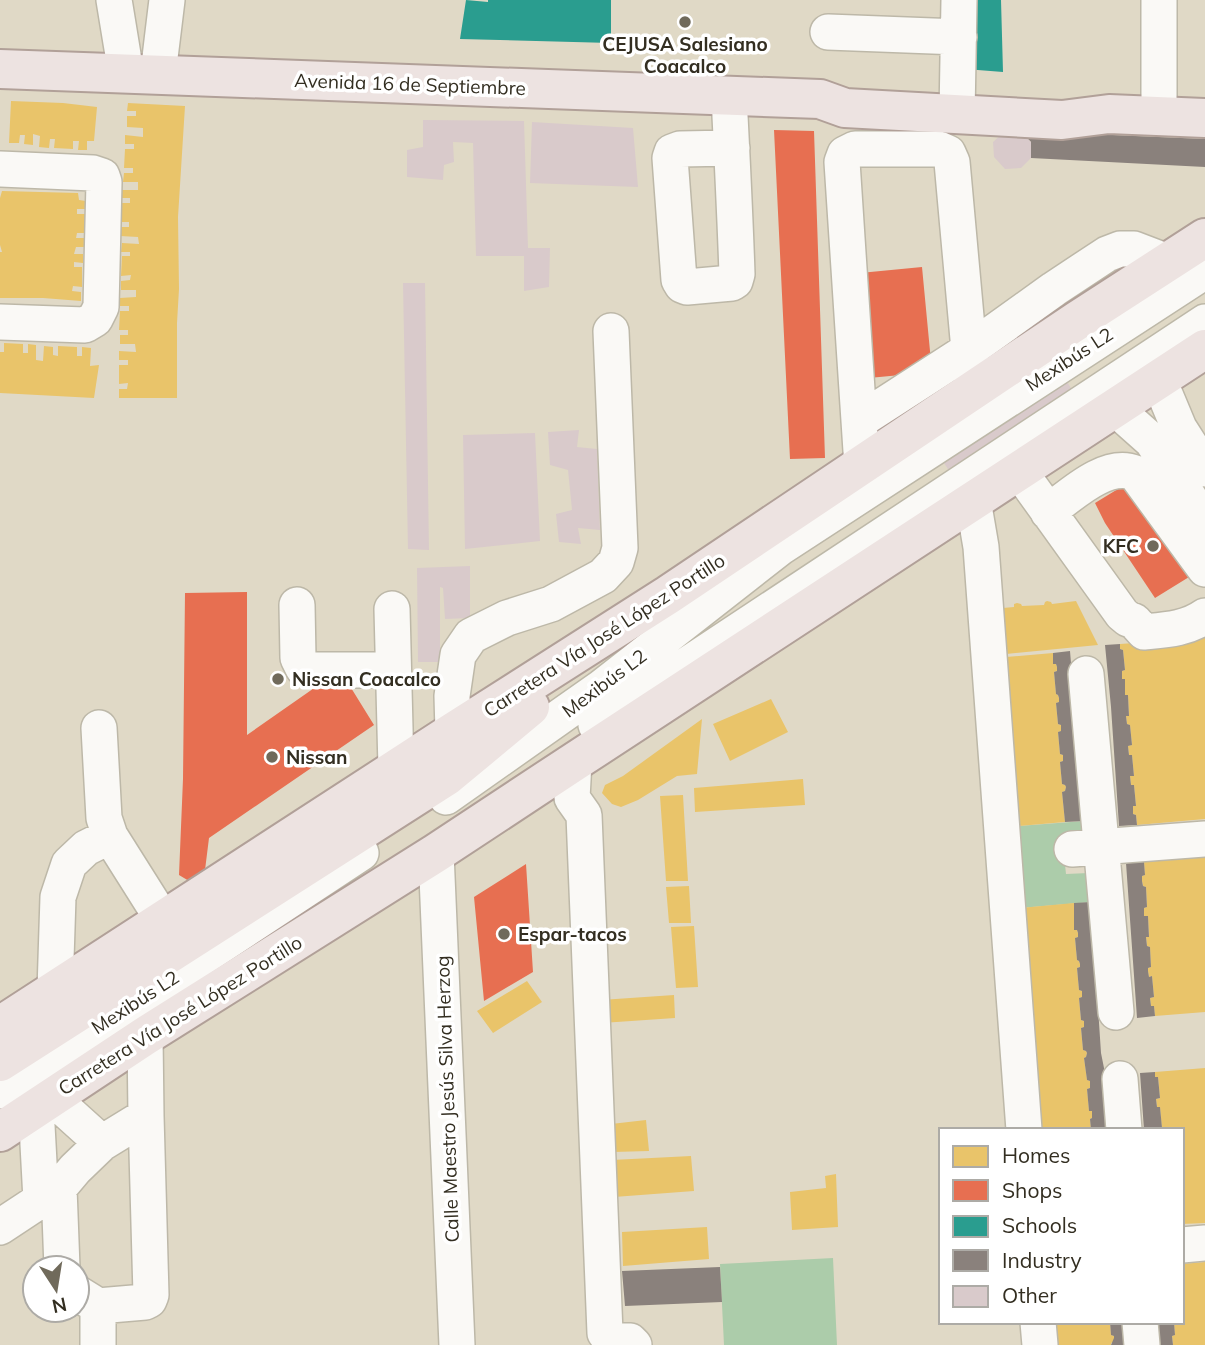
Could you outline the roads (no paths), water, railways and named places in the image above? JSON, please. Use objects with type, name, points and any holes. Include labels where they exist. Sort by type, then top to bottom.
[{"type":"main road","name":"Avenida 16 de Septiembre","points":[[0,69],[820,99],[850,89],[958,104],[1065,96],[1109,114],[1205,118]]},
{"type":"main road","name":"Carretera Vía José López Portillo","points":[[0,1026],[396,768],[668,596],[1078,320],[1205,238]]},
{"type":"main road","name":"Carretera Vía José López Portillo","points":[[0,1132],[145,1036],[436,853],[1205,349]]},
{"type":"main road","points":[[0,1062],[447,776],[668,596]]},
{"type":"street","points":[[114,0],[142,74]]},
{"type":"street","points":[[142,74],[167,0]]},
{"type":"street","points":[[958,104],[959,0]]},
{"type":"street","points":[[1159,0],[1159,117]]},
{"type":"street","points":[[828,32],[959,37]]},
{"type":"street","points":[[729,96],[732,148]]},
{"type":"street","points":[[862,466],[842,162],[845,153],[855,149],[939,149],[948,153],[952,162],[969,350],[976,390]]},
{"type":"street","points":[[0,169],[93,173],[102,176],[104,182],[101,307],[95,319],[85,325],[0,322]]},
{"type":"street","points":[[859,421],[969,350],[1107,254],[1120,249],[1134,249],[1168,262]]},
{"type":"street","name":"Mexibús L2","points":[[0,1091],[462,786],[602,687],[781,547],[1205,271]]},
{"type":"street","points":[[1054,289],[1078,320]]},
{"type":"street","name":"Mexibús L2","points":[[0,1119],[1205,322]]},
{"type":"street","points":[[453,732],[452,696],[458,655],[471,636],[507,618],[551,604],[603,576],[616,562],[620,548],[611,331]]},
{"type":"street","points":[[1159,380],[1179,428],[1205,469]]},
{"type":"street","points":[[1116,408],[1152,440],[1205,522]]},
{"type":"street","points":[[1048,512],[1109,472],[1131,471],[1205,569]]},
{"type":"street","points":[[1020,472],[1128,620],[1135,621],[1146,614],[1185,607],[1205,586]]},
{"type":"street","points":[[973,500],[981,547],[1024,1128]]},
{"type":"street","points":[[297,605],[298,658],[303,668],[393,670]]},
{"type":"street","points":[[392,609],[396,768]]},
{"type":"street","points":[[1135,621],[1144,632],[1168,630],[1187,625],[1205,615]]},
{"type":"street","points":[[1086,674],[1087,848],[1116,1012]]},
{"type":"street","points":[[99,728],[104,818],[110,836],[163,920]]},
{"type":"street","points":[[574,762],[572,798],[584,815],[605,1333],[611,1340],[630,1341],[634,1345]]},
{"type":"street","points":[[55,990],[58,897],[69,864],[86,848],[110,836]]},
{"type":"street","points":[[1087,848],[1205,839]]},
{"type":"street","name":"Calle Maestro Jesús Silva Herzog","points":[[436,853],[457,1345]]},
{"type":"street","points":[[91,1299],[145,1302],[151,1295],[145,1036]]},
{"type":"street","points":[[1120,1079],[1124,1128]]},
{"type":"street","points":[[53,1254],[24,1206],[44,1102],[102,1143]]},
{"type":"street","points":[[24,1206],[75,1169],[102,1143],[146,1116]]},
{"type":"street","points":[[1184,1245],[1205,1243]]},
{"type":"street","points":[[91,1316],[98,1345]]},
{"type":"street","points":[[1038,1324],[1040,1345]]},
{"type":"street","points":[[1140,1324],[1142,1345]]},
{"type":"place","name":"CEJUSA Salesiano Coacalco","points":[[685,22]]},
{"type":"place","name":"KFC","points":[[1153,546]]},
{"type":"place","name":"Nissan Coacalco","points":[[278,679]]},
{"type":"place","name":"Nissan","points":[[272,757]]},
{"type":"place","name":"Espar-tacos","points":[[504,934]]}]
